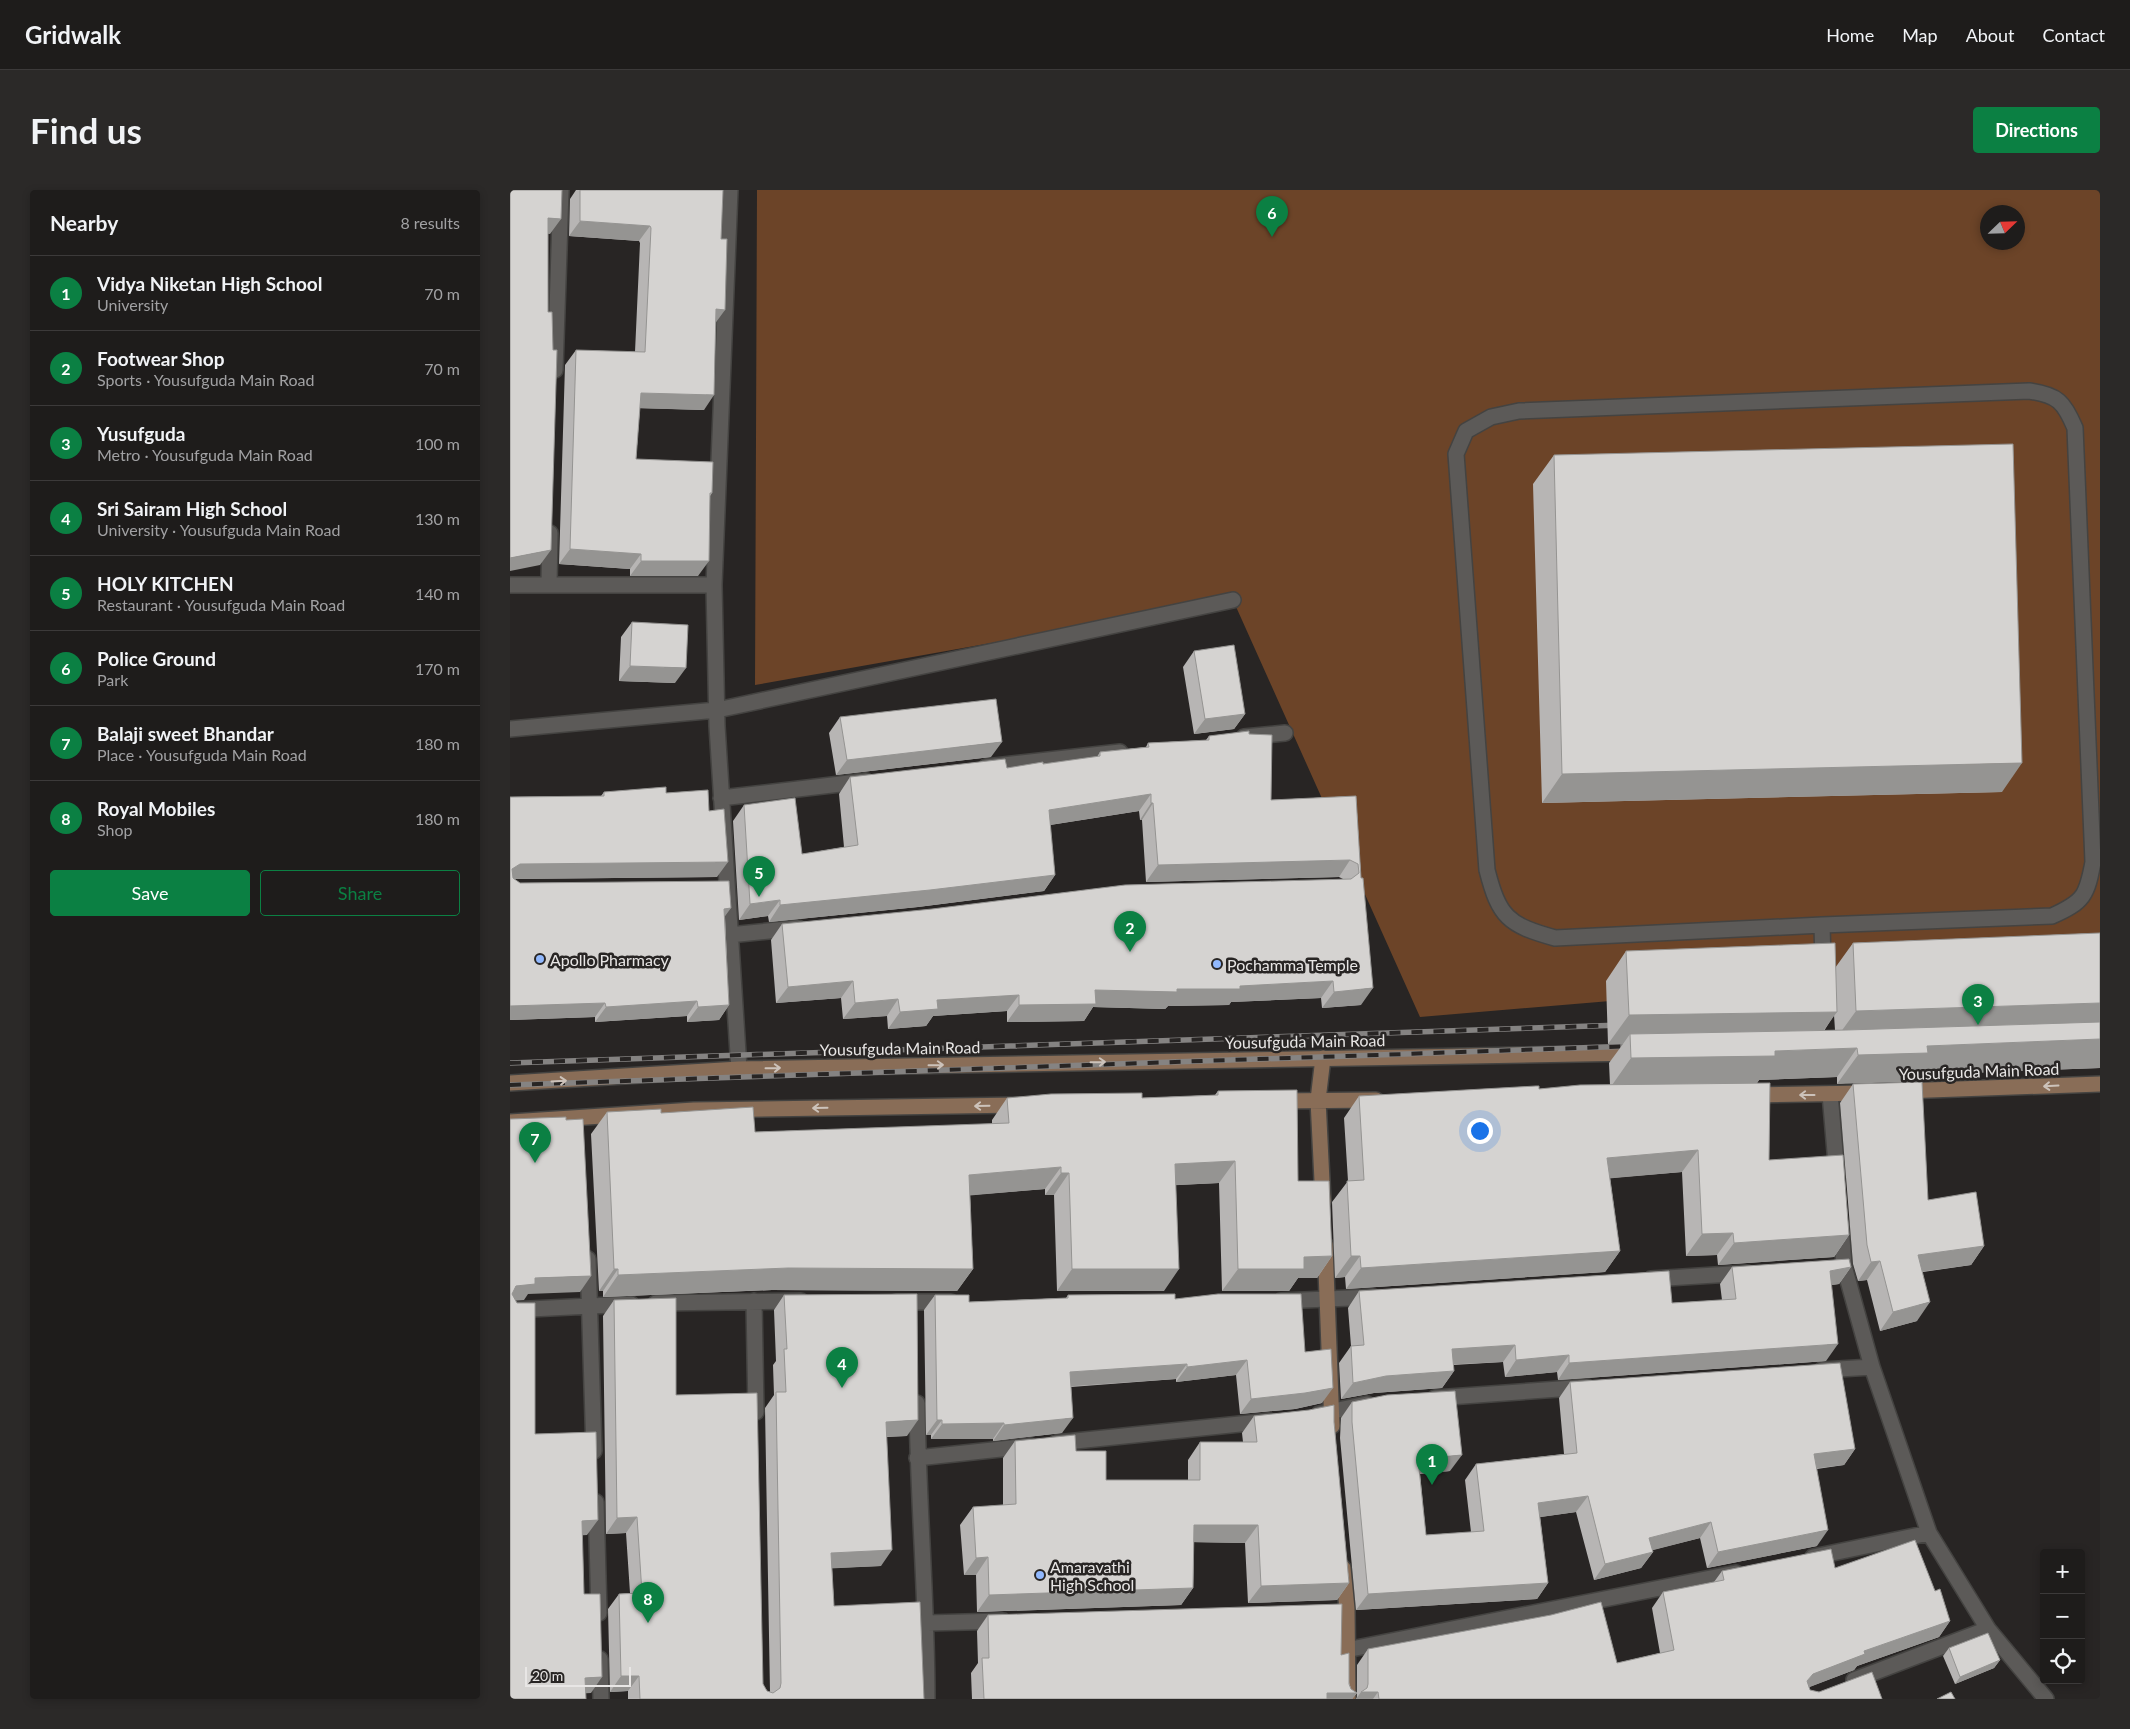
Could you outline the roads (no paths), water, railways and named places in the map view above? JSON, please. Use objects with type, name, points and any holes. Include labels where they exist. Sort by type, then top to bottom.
[{"type":"main road","name":"Yousufguda Main Road","points":[[510,1083],[739,1069],[1649,1053]]},
{"type":"main road","points":[[1323,1058],[1318,1100],[1324,1215]]},
{"type":"main road","name":"Yousufguda Main Road","points":[[1734,1095],[1830,1094],[2100,1084]]},
{"type":"main road","points":[[1258,1101],[1387,1100]]},
{"type":"main road","points":[[510,1122],[582,1123],[694,1110],[1040,1105]]},
{"type":"main road","points":[[1324,1234],[1332,1412],[1331,1438]]},
{"type":"main road","points":[[1342,1552],[1347,1609],[1348,1699]]},
{"type":"street","points":[[554,387],[561,190]]},
{"type":"street","points":[[730,190],[714,585],[722,886],[729,935],[739,1069]]},
{"type":"street","points":[[2029,391],[2047,393],[2057,398],[2068,411],[2075,428],[2093,862],[2089,884],[2082,898],[2052,916],[1822,925],[1555,938],[1528,931],[1507,918],[1494,897],[1487,870],[1456,454],[1466,431],[1491,417],[1519,411],[2029,391]]},
{"type":"street","points":[[548,584],[551,515]]},
{"type":"street","points":[[510,585],[714,585]]},
{"type":"street","points":[[510,729],[717,710],[1233,600]]},
{"type":"street","points":[[1227,739],[1285,732]]},
{"type":"street","points":[[974,768],[1139,749]]},
{"type":"street","points":[[720,798],[876,780]]},
{"type":"street","points":[[1822,925],[1824,983]]},
{"type":"street","points":[[729,935],[814,926]]},
{"type":"street","points":[[1830,1094],[1838,1190]]},
{"type":"street","points":[[1839,1209],[1839,1266],[1929,1532],[1988,1629],[2046,1699]]},
{"type":"street","points":[[588,1246],[595,1463]]},
{"type":"street","points":[[1635,1280],[1764,1271]]},
{"type":"street","points":[[1269,1301],[1387,1296]]},
{"type":"street","points":[[754,1300],[756,1430]]},
{"type":"street","points":[[510,1310],[590,1305],[754,1300],[811,1301]]},
{"type":"street","points":[[877,1301],[964,1302]]},
{"type":"street","points":[[915,1302],[916,1321]]},
{"type":"street","points":[[1803,1372],[1872,1367]]},
{"type":"street","points":[[1425,1399],[1604,1386]]},
{"type":"street","points":[[916,1389],[917,1458],[927,1623],[927,1699]]},
{"type":"street","points":[[1305,1416],[1385,1401]]},
{"type":"street","points":[[917,1458],[1287,1419]]},
{"type":"street","points":[[595,1482],[601,1699]]},
{"type":"street","points":[[1797,1560],[1929,1532]]},
{"type":"street","points":[[1346,1650],[1750,1570]]},
{"type":"street","points":[[1327,1610],[1347,1609]]},
{"type":"street","points":[[927,1623],[1015,1620]]},
{"type":"street","points":[[1842,1685],[1988,1629]]},
{"type":"railway","points":[[510,1063],[1622,1025]]},
{"type":"railway","points":[[510,1085],[1635,1046]]},
{"type":"place","name":"Police Ground","points":[[1272,237]]},
{"type":"place","name":"HOLY KITCHEN","points":[[759,897]]},
{"type":"place","name":"Footwear Shop","points":[[1130,952]]},
{"type":"place","name":"Apollo Pharmacy","points":[[540,959]]},
{"type":"place","name":"Pochamma Temple","points":[[1217,964]]},
{"type":"place","name":"Yusufguda","points":[[1978,1025]]},
{"type":"place","name":"Balaji sweet Bhandar","points":[[535,1163]]},
{"type":"place","name":"Sri Sairam High School","points":[[842,1388]]},
{"type":"place","name":"Vidya Niketan High School","points":[[1432,1485]]},
{"type":"place","name":"Amaravathi High School","points":[[1040,1575]]},
{"type":"place","name":"Royal Mobiles","points":[[648,1623]]}]
